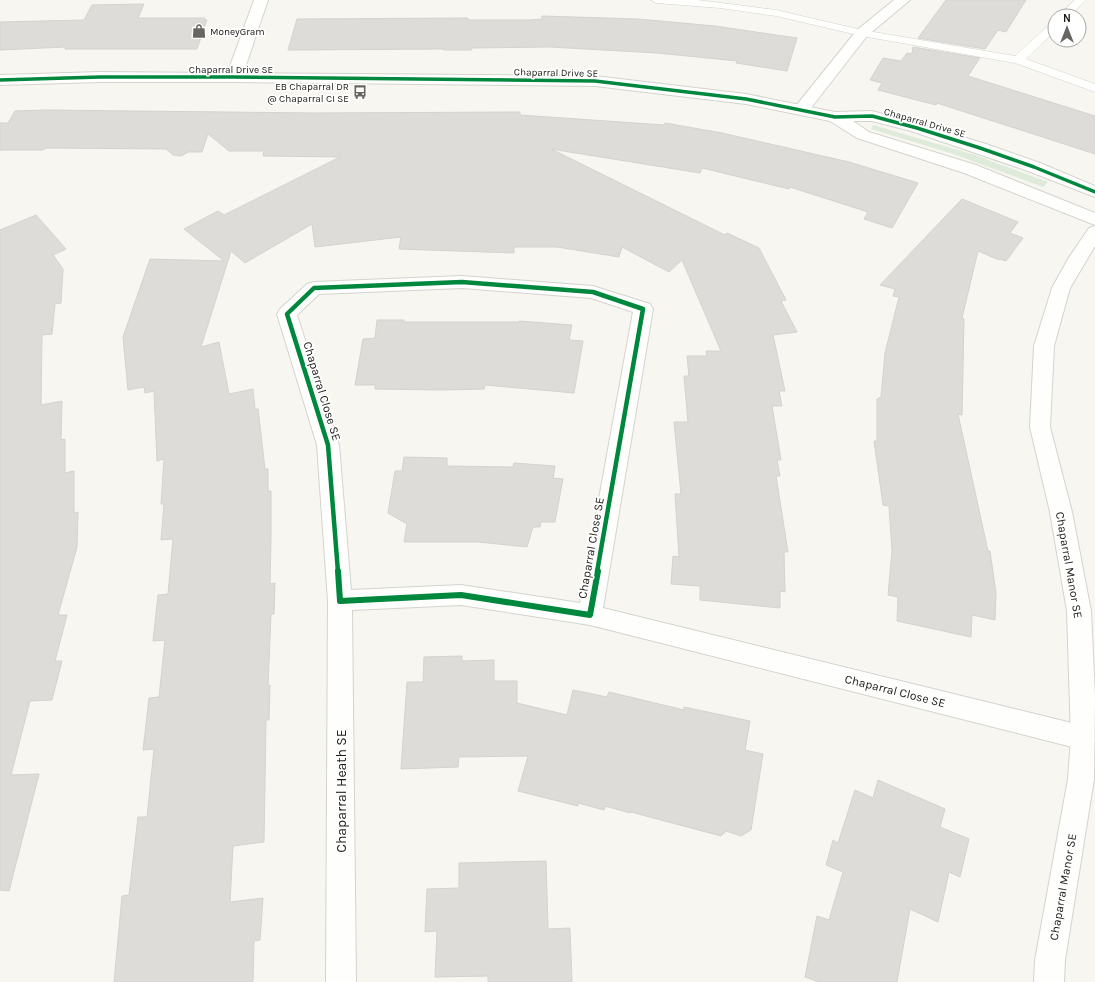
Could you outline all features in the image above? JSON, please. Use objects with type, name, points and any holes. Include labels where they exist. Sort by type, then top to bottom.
[{"type":"street","points":[[234,78],[261,0]]},
{"type":"street","points":[[801,110],[862,33],[903,0]]},
{"type":"street","name":"Chaparral Drive SE","points":[[0,80],[234,78],[595,81],[746,99],[835,117],[872,116],[917,128],[1019,162],[1095,192]]},
{"type":"street","name":"Chaparral Drive SE","points":[[835,117],[863,135],[976,171],[1095,219]]},
{"type":"street","name":"Chaparral Manor SE","points":[[1049,982],[1050,960],[1081,778],[1084,738],[1079,611],[1061,512],[1040,427],[1044,346],[1058,297],[1071,270],[1095,232]]},
{"type":"street","name":"Chaparral Close SE","points":[[590,615],[643,309],[592,292],[462,282],[314,288],[287,314],[328,445],[340,601],[461,595],[590,615],[1084,738]]},
{"type":"street","name":"Chaparral Heath SE","points":[[340,601],[341,982]]},
{"type":"lane","points":[[656,0],[723,2],[862,33],[1018,60],[1095,88]]},
{"type":"lane","points":[[1072,8],[1081,0]]},
{"type":"lane","points":[[1018,60],[1047,33]]},
{"type":"green space","points":[[873,125],[975,155],[1048,182],[1043,187],[953,154],[871,129]]},
{"type":"building","points":[[946,0],[1026,0],[1006,32],[998,30],[985,49],[918,38]]},
{"type":"building","points":[[144,4],[138,18],[205,18],[204,20],[207,20],[197,49],[65,49],[66,47],[0,50],[0,22],[84,20],[92,5]]},
{"type":"building","points":[[542,16],[638,19],[715,26],[797,38],[787,71],[736,63],[737,61],[657,53],[550,47],[472,48],[471,50],[288,50],[297,19],[468,18],[468,20],[529,20],[542,19]]},
{"type":"building","points":[[913,47],[980,58],[968,76],[1095,116],[1095,154],[937,103],[936,105],[878,90],[882,83],[870,80],[883,58],[901,61],[907,53],[912,54]]},
{"type":"building","points":[[45,110],[314,113],[520,112],[520,115],[664,125],[665,123],[722,133],[849,162],[918,183],[892,228],[864,219],[868,212],[790,187],[789,189],[702,168],[700,173],[551,149],[725,235],[727,233],[759,248],[786,300],[781,301],[797,332],[773,335],[785,391],[779,391],[782,406],[772,406],[781,460],[777,460],[780,476],[776,476],[788,552],[784,552],[785,592],[780,591],[780,608],[700,600],[700,586],[671,584],[673,556],[679,557],[675,494],[681,494],[674,422],[688,422],[684,376],[689,376],[687,356],[707,356],[706,351],[721,351],[682,260],[669,272],[622,247],[619,257],[557,247],[514,247],[514,253],[399,249],[401,237],[315,247],[312,224],[245,263],[231,251],[201,347],[219,342],[229,394],[253,389],[255,409],[258,409],[265,469],[268,469],[268,491],[271,491],[270,584],[275,583],[274,614],[271,614],[268,686],[270,685],[269,720],[266,720],[264,842],[233,846],[230,902],[263,898],[260,940],[254,941],[253,982],[114,982],[122,896],[129,895],[138,817],[147,817],[154,749],[143,750],[149,698],[159,697],[165,640],[153,641],[158,595],[168,594],[173,539],[161,540],[164,504],[161,504],[164,459],[157,461],[154,391],[145,393],[144,387],[128,390],[123,337],[150,259],[224,261],[184,229],[218,211],[224,215],[340,157],[263,156],[264,151],[229,151],[208,134],[202,152],[188,152],[181,156],[173,155],[166,149],[47,148],[42,150],[0,150],[0,123],[8,123],[15,111]]},
{"type":"building","points":[[962,199],[1018,222],[1010,233],[1023,238],[1006,261],[999,260],[978,251],[962,318],[964,319],[962,415],[958,414],[988,551],[990,551],[996,593],[995,620],[972,615],[971,637],[897,621],[898,597],[888,595],[892,551],[889,506],[883,505],[874,441],[877,441],[877,399],[881,397],[885,353],[899,297],[893,296],[895,289],[880,285]]},
{"type":"building","points":[[36,215],[66,249],[53,255],[63,269],[61,303],[55,304],[52,334],[42,335],[41,405],[62,401],[61,440],[65,439],[65,473],[74,471],[74,513],[78,512],[77,547],[58,615],[67,615],[55,661],[62,661],[52,700],[30,701],[11,775],[39,774],[9,891],[0,890],[0,230]]},
{"type":"building","points":[[377,320],[404,320],[404,322],[519,321],[572,325],[569,340],[583,341],[574,393],[485,385],[484,389],[442,390],[375,389],[375,385],[355,385],[363,339],[375,338]]},
{"type":"building","points":[[404,457],[447,458],[447,466],[513,467],[514,463],[555,466],[553,478],[563,479],[555,522],[541,522],[540,527],[533,527],[527,547],[478,542],[404,542],[407,524],[388,513],[395,471],[402,471]]},
{"type":"building","points":[[462,656],[462,661],[494,660],[494,681],[517,681],[517,703],[567,715],[573,690],[607,697],[609,692],[684,710],[684,707],[750,721],[745,750],[763,754],[751,830],[741,836],[726,831],[721,836],[605,806],[604,810],[578,803],[578,806],[518,791],[528,756],[459,757],[458,767],[401,769],[407,682],[423,682],[424,657]]},
{"type":"building","points":[[878,780],[945,809],[940,827],[969,839],[960,877],[949,872],[938,922],[910,909],[897,982],[819,982],[805,977],[817,916],[829,920],[843,872],[826,865],[833,840],[838,843],[855,790],[873,798]]},
{"type":"building","points":[[546,861],[548,929],[570,928],[572,982],[488,982],[488,976],[435,977],[437,931],[425,932],[427,889],[459,888],[459,863]]},
{"type":"cycle path","points":[[0,80],[100,77],[234,77],[595,81],[746,99],[835,117],[872,116],[917,128],[980,148],[1034,167],[1095,192]]},
{"type":"cycle path","points":[[462,282],[593,292],[643,309],[590,615],[461,595],[340,601],[328,445],[287,314],[314,288],[462,282]]},
{"type":"place","name":"MoneyGram","points":[[199,31]]},
{"type":"place","name":"EB Chaparral DR @ Chaparral CI SE","points":[[360,92]]}]
